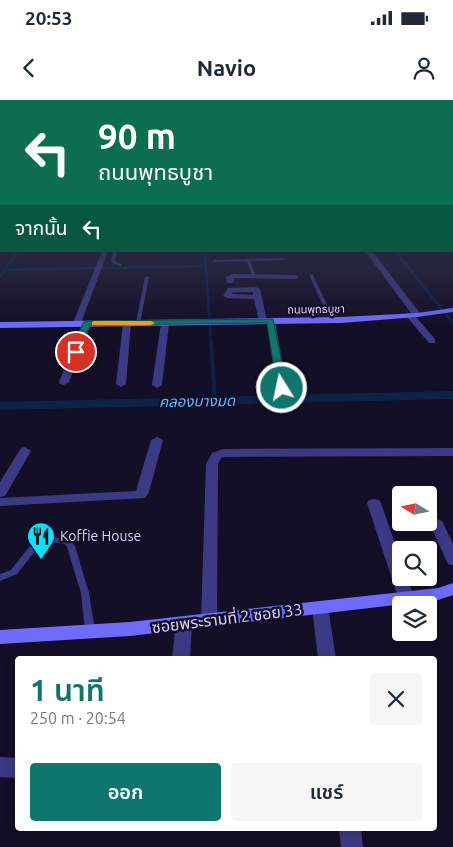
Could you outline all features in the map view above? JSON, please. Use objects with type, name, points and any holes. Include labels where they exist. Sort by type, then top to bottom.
[{"type":"main road","name":"ถนนพุทธบูชา","points":[[0,325],[332,320],[414,315],[452,310]]},
{"type":"main road","name":"ซอยพระรามที่ 2 ซอย 33","points":[[422,596],[438,594],[453,589]]},
{"type":"main road","name":"ซอยพระรามที่ 2 ซอย 33","points":[[0,637],[184,623],[392,599]]},
{"type":"street","points":[[64,382],[103,256]]},
{"type":"street","points":[[371,256],[432,341]]},
{"type":"street","points":[[230,281],[231,276],[295,277]]},
{"type":"street","points":[[254,277],[257,293],[267,321],[282,388]]},
{"type":"street","points":[[120,384],[127,323]]},
{"type":"street","points":[[157,385],[165,323]]},
{"type":"street","points":[[0,502],[140,495],[143,492],[157,440]]},
{"type":"street","points":[[0,493],[25,451]]},
{"type":"street","points":[[209,620],[212,464],[216,456],[223,453],[453,452]]},
{"type":"street","points":[[374,503],[405,596]]},
{"type":"street","points":[[438,524],[453,560]]},
{"type":"street","points":[[320,607],[327,656]]},
{"type":"street","points":[[181,656],[184,623]]},
{"type":"street","points":[[0,768],[15,768]]},
{"type":"street","points":[[350,831],[352,847]]},
{"type":"lane","points":[[114,256],[113,262],[120,265]]},
{"type":"lane","points":[[214,261],[283,259]]},
{"type":"lane","points":[[248,260],[254,277]]},
{"type":"lane","points":[[311,275],[332,320]]},
{"type":"lane","points":[[138,323],[147,277]]},
{"type":"lane","points":[[0,578],[14,572],[36,544],[51,539],[66,542],[71,546],[85,593],[90,631]]},
{"type":"waterway","points":[[0,277],[15,256]]},
{"type":"waterway","points":[[205,256],[211,345]]},
{"type":"waterway","points":[[399,256],[453,323]]},
{"type":"waterway","points":[[5,270],[205,266]]},
{"type":"waterway","points":[[211,343],[215,401]]},
{"type":"waterway","name":"คลองบางมด","points":[[0,406],[453,395]]},
{"type":"slow traffic","points":[[94,323],[151,323]]},
{"type":"place","name":"Koffie House","points":[[41,560]]},
{"type":"route","points":[[76,352],[86,323],[270,321],[282,388]]}]
